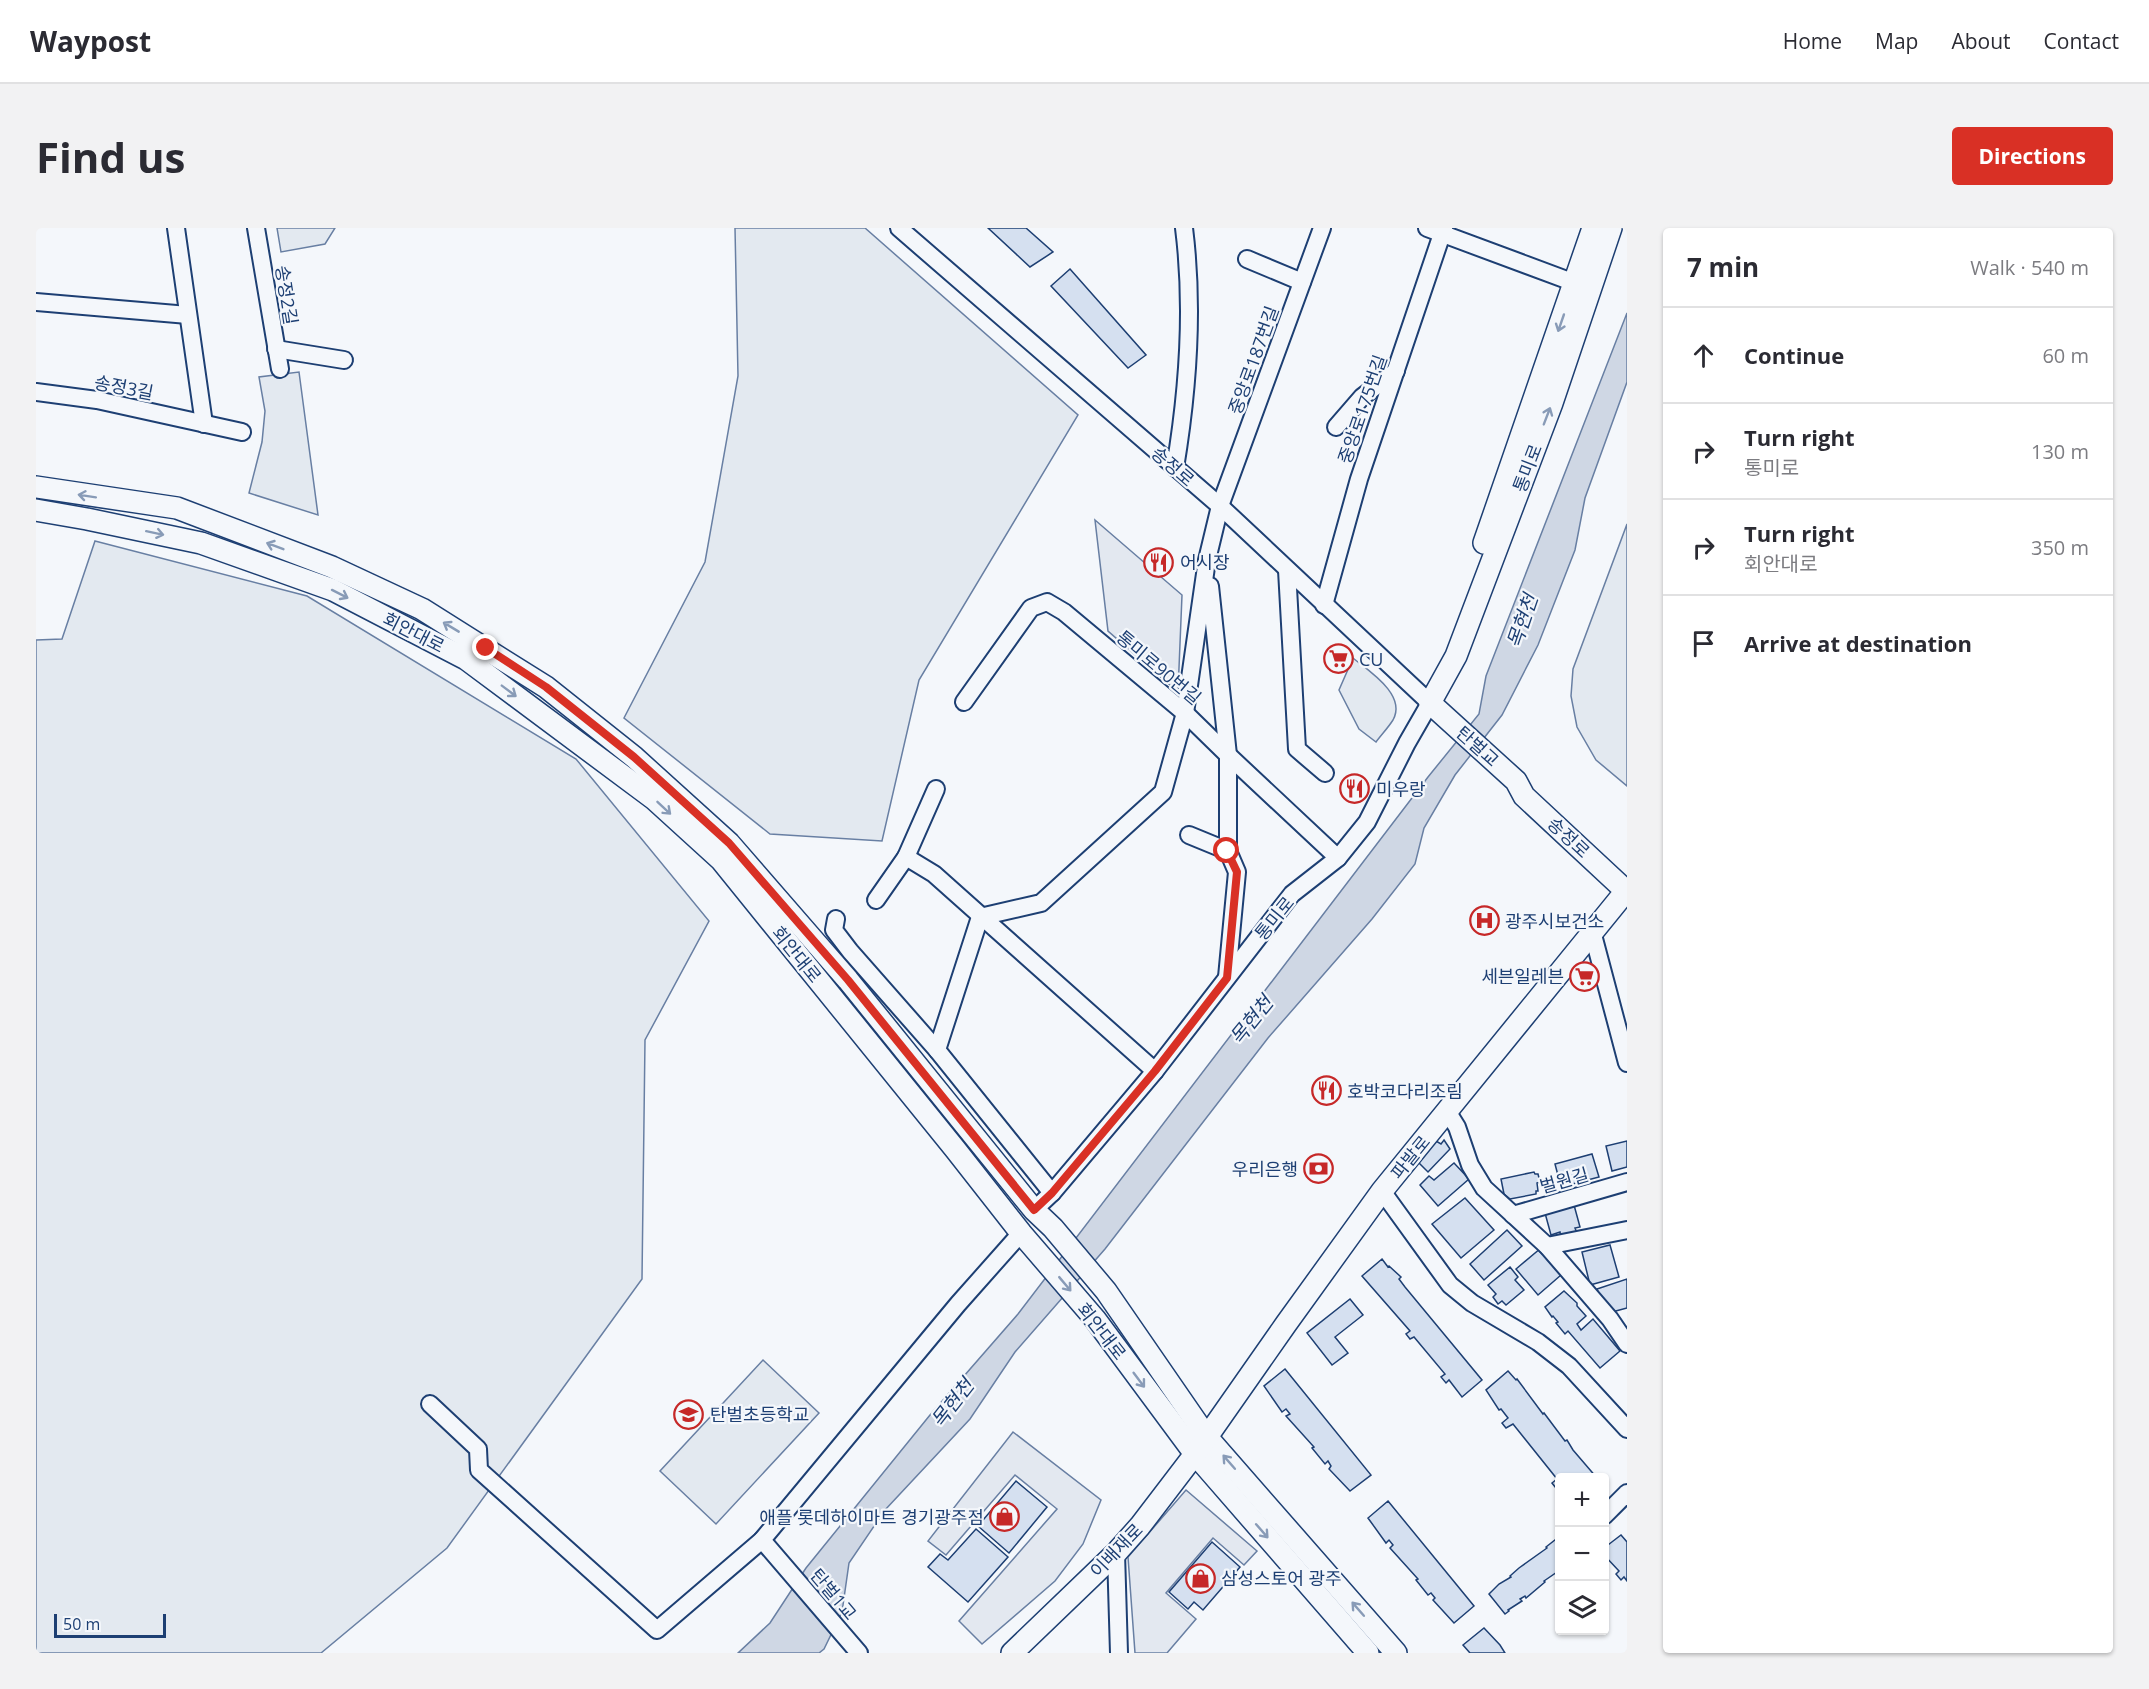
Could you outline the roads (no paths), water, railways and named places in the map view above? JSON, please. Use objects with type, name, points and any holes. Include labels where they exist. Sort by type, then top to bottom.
[{"type":"main road","name":"통미로","points":[[1435,707],[1450,641],[1593,228]]},
{"type":"main road","name":"통미로","points":[[1435,707],[1552,403],[1611,228]]},
{"type":"main road","name":"회안대로","points":[[36,487],[177,508],[332,567],[422,609],[546,687],[634,757],[729,843],[848,980],[1034,1210],[1053,1228],[1106,1291],[1206,1436],[1396,1653]]},
{"type":"main road","name":"회안대로","points":[[36,510],[201,543],[333,590],[466,659],[654,799],[721,860],[956,1149],[1021,1233],[1092,1316],[1195,1455],[1368,1653]]},
{"type":"main road","name":"탄벌교","points":[[1435,707],[1518,784]]},
{"type":"main road","name":"송정로","points":[[1518,784],[1524,796],[1627,885]]},
{"type":"main road","name":"파발로","points":[[1206,1436],[1382,1191],[1627,885]]},
{"type":"main road","name":"이배재로","points":[[1011,1653],[1116,1553],[1195,1455],[1206,1436]]},
{"type":"street","points":[[176,228],[204,424]]},
{"type":"street","name":"송정2길","points":[[256,228],[280,369]]},
{"type":"street","name":"송정로","points":[[899,228],[1220,506],[1435,707]]},
{"type":"street","points":[[1175,468],[1182,424],[1188,328],[1187,253],[1184,228]]},
{"type":"street","name":"중앙로187번길","points":[[1207,560],[1220,506],[1322,228]]},
{"type":"street","points":[[1438,230],[1575,283]]},
{"type":"street","name":"중앙로175번길","points":[[1324,605],[1359,479],[1396,371],[1438,230]]},
{"type":"street","points":[[1247,259],[1302,282]]},
{"type":"street","points":[[36,302],[188,315]]},
{"type":"street","points":[[276,349],[345,360]]},
{"type":"street","points":[[1336,427],[1362,397],[1396,371]]},
{"type":"street","name":"송정3길","points":[[36,392],[97,400],[242,432]]},
{"type":"street","points":[[980,917],[1041,903],[1163,792],[1185,713],[1207,560]]},
{"type":"street","points":[[1207,560],[1228,755],[1227,851],[1237,872],[1227,978]]},
{"type":"street","points":[[1287,570],[1297,749],[1325,772]]},
{"type":"street","name":"통미로90번길","points":[[964,702],[1031,608],[1047,602],[1064,612],[1185,713],[1338,858]]},
{"type":"street","name":"통미로","points":[[1034,1210],[1052,1193],[1155,1071],[1292,894],[1338,858],[1367,822],[1407,743],[1435,707]]},
{"type":"street","points":[[876,900],[906,856],[936,789]]},
{"type":"street","points":[[1189,835],[1227,851]]},
{"type":"street","points":[[906,856],[934,874],[1155,1071]]},
{"type":"street","points":[[937,1050],[980,917]]},
{"type":"street","points":[[836,919],[834,930],[850,951],[937,1050],[1052,1193]]},
{"type":"street","points":[[1592,931],[1627,1063]]},
{"type":"street","points":[[1447,1111],[1457,1127],[1470,1165],[1484,1188],[1547,1246],[1610,1319],[1627,1344]]},
{"type":"street","name":"벌원길","points":[[1513,1215],[1627,1182]]},
{"type":"street","points":[[1382,1191],[1450,1286],[1472,1303],[1538,1342],[1569,1366],[1627,1428]]},
{"type":"street","points":[[1547,1246],[1627,1230]]},
{"type":"street","points":[[430,1404],[478,1449],[479,1470],[657,1630],[762,1540],[950,1313],[1021,1233]]},
{"type":"street","points":[[1609,1512],[1627,1493]]},
{"type":"street","name":"탄벌1교","points":[[762,1540],[859,1653]]},
{"type":"street","points":[[1116,1553],[1119,1653]]},
{"type":"water","name":"목현천","points":[[1627,313],[1627,382],[1585,498],[1575,550],[1538,645],[1502,715],[1455,775],[1424,828],[1415,864],[1372,919],[1268,1038],[1105,1249],[1015,1352],[970,1419],[885,1510],[849,1563],[842,1612],[824,1649],[819,1653],[738,1653],[770,1623],[806,1568],[930,1415],[1018,1314],[1428,777],[1479,714],[1486,676]]},
{"type":"place","name":"어시장","points":[[1159,562]]},
{"type":"place","name":"CU","points":[[1338,659]]},
{"type":"place","name":"미우랑","points":[[1355,789]]},
{"type":"place","name":"광주시보건소","points":[[1484,921]]},
{"type":"place","name":"세븐일레븐","points":[[1585,976]]},
{"type":"place","name":"호박코다리조림","points":[[1326,1091]]},
{"type":"place","name":"우리은행","points":[[1319,1169]]},
{"type":"place","name":"탄벌초등학교","points":[[689,1414]]},
{"type":"place","name":"애플 롯데하이마트 경기광주점","points":[[1005,1517]]},
{"type":"place","name":"삼성스토어 광주","points":[[1200,1578]]}]
